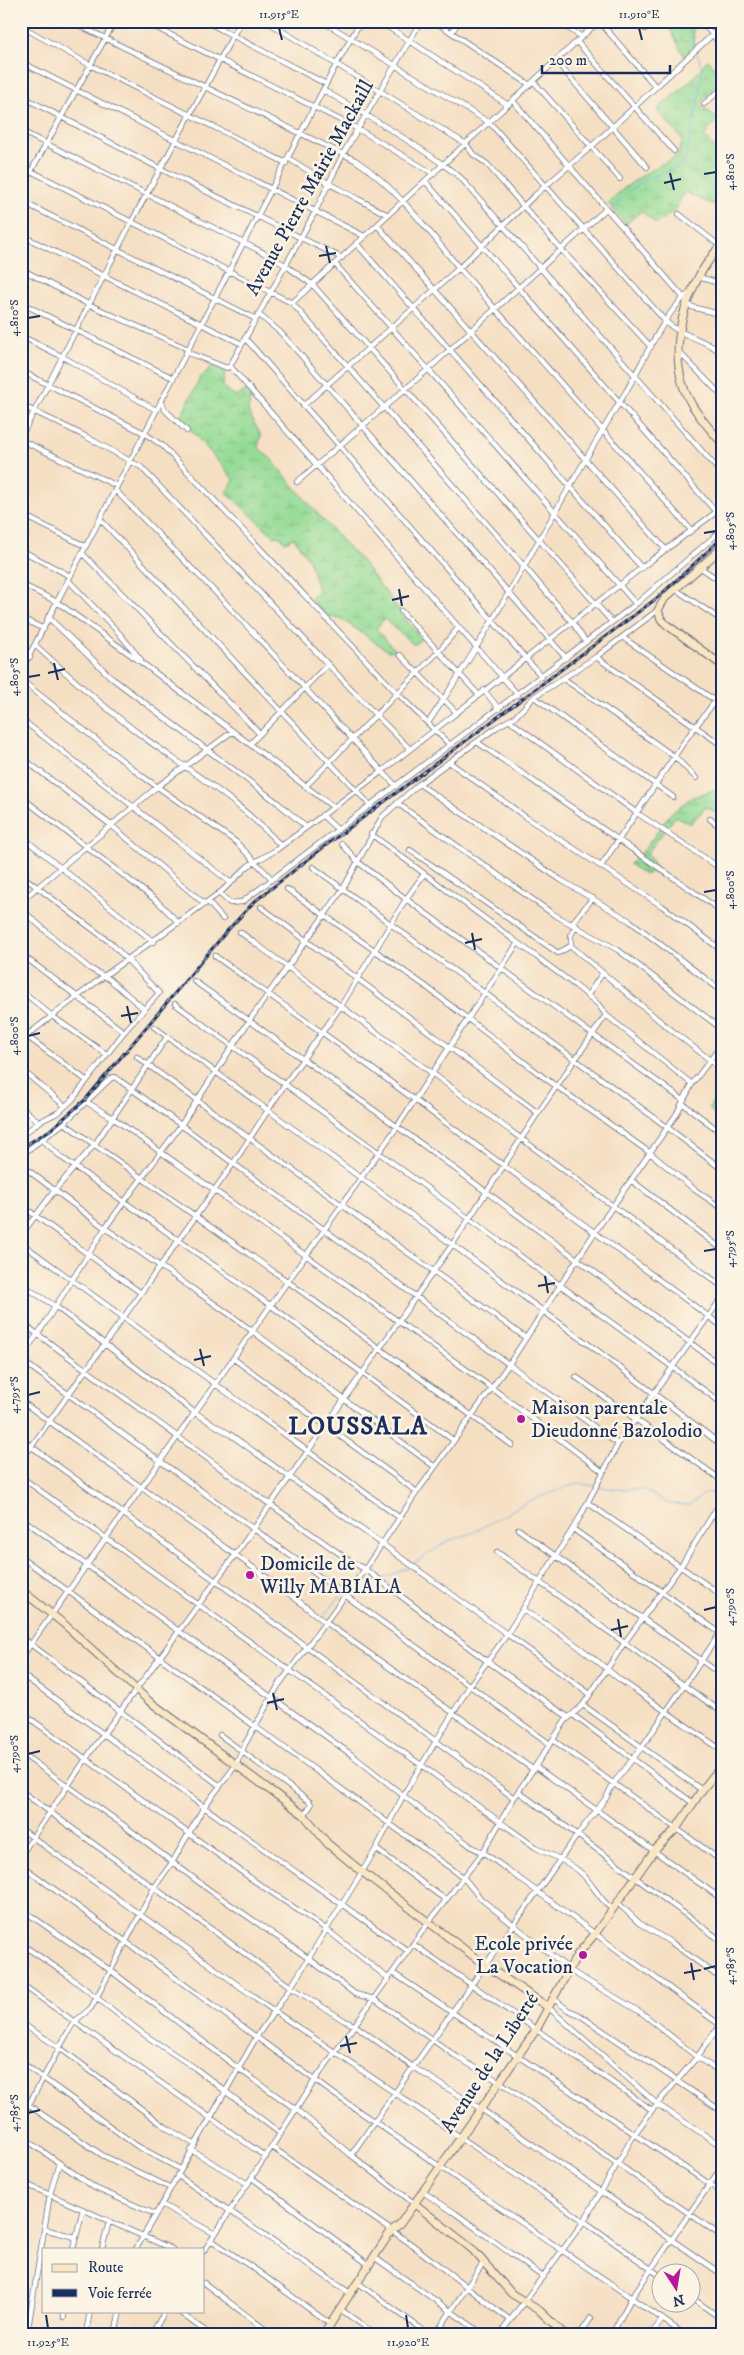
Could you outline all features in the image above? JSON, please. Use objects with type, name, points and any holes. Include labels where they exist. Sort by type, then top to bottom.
[{"type":"street","points":[[70,21],[105,40],[343,154],[367,168],[428,230],[459,268],[692,531]]},
{"type":"street","points":[[21,189],[45,143],[115,21]]},
{"type":"street","points":[[144,21],[358,129],[434,174]]},
{"type":"street","points":[[206,21],[326,84]]},
{"type":"street","points":[[241,21],[132,221],[21,438],[116,488],[396,786]]},
{"type":"street","points":[[266,21],[466,144],[473,154],[487,164],[560,249],[651,347]]},
{"type":"street","points":[[322,21],[490,123],[666,322],[679,332],[711,344],[723,354]]},
{"type":"street","points":[[21,671],[30,657],[48,617],[228,270],[361,21]]},
{"type":"street","points":[[379,21],[508,105]]},
{"type":"street","name":"Avenue Pierre Mairie Mackaill","points":[[228,367],[300,237],[316,212],[343,154],[410,42],[420,21]]},
{"type":"street","points":[[434,21],[532,84],[592,146],[620,179]]},
{"type":"street","points":[[452,32],[459,21]]},
{"type":"street","points":[[557,21],[582,37]]},
{"type":"street","points":[[292,304],[599,21],[656,88]]},
{"type":"street","points":[[637,21],[645,29]]},
{"type":"street","points":[[702,21],[723,48]]},
{"type":"street","points":[[303,406],[459,268],[545,186],[592,146],[723,25]]},
{"type":"street","points":[[21,26],[90,65],[287,161],[388,215]]},
{"type":"street","points":[[577,42],[674,151]]},
{"type":"street","points":[[556,61],[647,167]]},
{"type":"street","points":[[21,62],[175,142],[364,236]]},
{"type":"street","points":[[704,104],[722,89]]},
{"type":"street","points":[[323,90],[444,164],[460,178],[723,475]]},
{"type":"street","points":[[21,96],[161,169],[342,258]]},
{"type":"street","points":[[513,101],[685,300],[692,307],[723,315]]},
{"type":"street","points":[[21,131],[285,265],[313,285],[612,622]]},
{"type":"street","points":[[21,166],[271,291],[292,304],[523,565],[572,622],[586,642]]},
{"type":"street","points":[[425,182],[716,512]]},
{"type":"street","points":[[21,201],[257,316],[280,332],[361,427],[566,658]]},
{"type":"street","points":[[297,482],[427,370],[582,228],[606,209]]},
{"type":"street","points":[[428,723],[445,700],[666,322],[692,291],[698,277],[721,243],[679,214]]},
{"type":"street","points":[[377,225],[666,550]]},
{"type":"street","points":[[21,235],[104,278],[242,344]]},
{"type":"street","points":[[356,243],[642,568]]},
{"type":"street","points":[[335,264],[554,514],[636,604]]},
{"type":"street","points":[[21,270],[90,305],[228,367],[518,694]]},
{"type":"street","points":[[698,277],[723,284]]},
{"type":"street","points":[[685,300],[679,332],[680,375],[695,411],[723,444]]},
{"type":"street","points":[[21,303],[173,378]]},
{"type":"street","points":[[21,336],[63,357],[156,410]]},
{"type":"street","points":[[245,338],[542,676]]},
{"type":"street","points":[[678,351],[723,397]]},
{"type":"street","points":[[21,371],[144,433],[163,446],[397,693],[449,744]]},
{"type":"street","points":[[161,400],[165,410],[187,431]]},
{"type":"street","points":[[21,405],[142,467],[375,714],[410,748]]},
{"type":"street","points":[[24,1038],[104,976],[206,903],[257,861],[281,846],[381,772],[478,694],[723,507]]},
{"type":"street","points":[[21,514],[85,546]]},
{"type":"street","points":[[100,519],[370,806]]},
{"type":"street","points":[[219,893],[230,903],[238,904],[636,604],[723,529]]},
{"type":"street","points":[[723,547],[665,598],[658,610],[596,657],[534,697],[510,721],[497,727],[419,784],[382,817],[371,834],[343,889],[249,1021],[234,1047],[181,1126],[105,1228],[21,1358],[344,1596],[723,1862]]},
{"type":"street","points":[[21,550],[69,578],[120,633],[145,666]]},
{"type":"street","points":[[82,553],[260,734]]},
{"type":"street","points":[[701,568],[723,582]]},
{"type":"street","points":[[21,584],[56,602],[233,731],[332,807]]},
{"type":"street","points":[[675,589],[723,621]]},
{"type":"street","points":[[658,610],[660,619],[723,666]]},
{"type":"street","points":[[401,611],[478,694]]},
{"type":"street","points":[[48,617],[114,679],[278,803],[306,827]]},
{"type":"street","points":[[21,618],[44,628]]},
{"type":"street","points":[[306,786],[352,737],[418,672],[459,627]]},
{"type":"street","points":[[622,636],[723,706]]},
{"type":"street","points":[[35,645],[74,682],[185,766],[266,831],[281,846]]},
{"type":"street","points":[[21,652],[30,657]]},
{"type":"street","points":[[400,655],[456,712]]},
{"type":"street","points":[[596,657],[723,746]]},
{"type":"street","points":[[250,744],[328,664]]},
{"type":"street","points":[[564,679],[675,757],[696,778]]},
{"type":"street","points":[[21,680],[157,788],[236,842],[257,861],[272,879]]},
{"type":"street","points":[[484,690],[499,709]]},
{"type":"street","points":[[601,866],[695,727],[723,691]]},
{"type":"street","points":[[534,697],[673,797]]},
{"type":"street","points":[[21,719],[231,883]]},
{"type":"street","points":[[510,721],[637,813],[723,870]]},
{"type":"street","points":[[21,901],[134,806],[233,731]]},
{"type":"street","points":[[477,742],[723,912]]},
{"type":"street","points":[[21,757],[111,825],[223,919]]},
{"type":"street","points":[[449,762],[723,951]]},
{"type":"street","points":[[419,784],[561,880],[593,898],[645,932],[723,992]]},
{"type":"street","points":[[21,797],[157,902],[179,923]]},
{"type":"street","points":[[397,803],[553,914],[574,924],[635,962],[723,1030]]},
{"type":"street","points":[[322,815],[338,830]]},
{"type":"street","points":[[710,819],[723,829]]},
{"type":"street","points":[[371,834],[588,996],[598,1004],[606,1016],[692,1084]]},
{"type":"street","points":[[21,836],[154,942]]},
{"type":"street","points":[[342,844],[358,862],[406,899],[593,1034],[723,1134]]},
{"type":"street","points":[[410,850],[558,953],[572,946]]},
{"type":"street","points":[[313,867],[668,1127],[723,1170]]},
{"type":"street","points":[[21,1462],[233,1164],[285,1084],[340,1006],[373,950],[424,874]]},
{"type":"street","points":[[21,875],[88,924],[159,993],[124,1032],[65,1106],[59,1112],[39,1122],[21,1136]]},
{"type":"street","points":[[287,889],[469,1019],[649,1152],[695,1190],[723,1208]]},
{"type":"street","points":[[593,898],[574,924],[571,935],[572,946],[602,974],[723,1070]]},
{"type":"street","points":[[261,907],[538,1113]]},
{"type":"street","points":[[21,909],[72,954],[104,976],[144,1009]]},
{"type":"street","points":[[240,932],[723,1287]]},
{"type":"street","points":[[21,1658],[89,1565],[194,1412],[234,1359],[305,1254],[342,1205],[469,1019],[517,944]]},
{"type":"street","points":[[21,954],[76,998],[124,1032]]},
{"type":"street","points":[[215,956],[723,1327]]},
{"type":"street","points":[[588,996],[602,974]]},
{"type":"street","points":[[194,981],[723,1367]]},
{"type":"street","points":[[21,990],[52,1016],[106,1054]]},
{"type":"street","points":[[175,1004],[723,1404]]},
{"type":"street","points":[[21,1855],[178,1630],[271,1505],[306,1450],[452,1245],[538,1113],[606,1016]]},
{"type":"street","points":[[154,1027],[723,1446]]},
{"type":"street","points":[[21,1032],[24,1038],[86,1080]]},
{"type":"street","points":[[21,1235],[74,1165],[94,1144],[113,1118],[130,1088],[167,1037]]},
{"type":"street","points":[[21,2119],[74,2022],[90,2008],[97,1997],[125,1940],[154,1888],[173,1862],[204,1807],[236,1765],[272,1697],[289,1671],[309,1647],[325,1622],[365,1569],[453,1440],[509,1364],[595,1232],[668,1127],[708,1060],[723,1043]]},
{"type":"street","points":[[137,1057],[526,1338]]},
{"type":"street","points":[[21,1069],[65,1106]]},
{"type":"street","points":[[21,1155],[64,1123],[113,1077],[325,1228],[618,1444]]},
{"type":"street","points":[[88,1102],[492,1388],[603,1472]]},
{"type":"street","points":[[21,1108],[39,1122]]},
{"type":"street","points":[[64,1123],[287,1281],[512,1445]]},
{"type":"street","points":[[43,1140],[61,1157],[270,1305],[361,1374],[453,1440]]},
{"type":"street","points":[[21,1165],[105,1228],[252,1332],[434,1467]]},
{"type":"street","points":[[631,1180],[723,1250]]},
{"type":"street","points":[[21,1205],[141,1293]]},
{"type":"street","points":[[21,1243],[400,1518]]},
{"type":"street","points":[[21,1284],[55,1306],[194,1412],[288,1477],[506,1636],[590,1694]]},
{"type":"street","points":[[136,2248],[257,2036],[291,1986],[376,1849],[420,1766],[470,1685],[523,1610],[588,1503],[618,1444],[723,1296]]},
{"type":"street","points":[[21,1322],[271,1505],[350,1561],[365,1569],[487,1661],[570,1716],[693,1803]]},
{"type":"street","points":[[234,1359],[417,1492]]},
{"type":"street","points":[[576,1377],[723,1481]]},
{"type":"street","points":[[21,1401],[234,1556],[287,1592],[325,1622],[723,1900]]},
{"type":"street","points":[[21,1440],[309,1647],[514,1798]]},
{"type":"street","points":[[21,1477],[535,1847],[548,1854],[562,1858],[583,1874],[592,1888],[612,1909]]},
{"type":"street","points":[[205,2250],[315,2080],[356,2026],[429,1922],[483,1852],[514,1798],[534,1768],[570,1716],[583,1705],[607,1667],[681,1566],[723,1498]]},
{"type":"street","points":[[588,1503],[723,1596]]},
{"type":"street","points":[[21,1518],[272,1697],[404,1794],[447,1830],[460,1837],[477,1851],[483,1852],[722,2025],[652,2110],[634,2136],[584,2222],[500,2334]]},
{"type":"street","points":[[518,1529],[723,1676]]},
{"type":"street","points":[[351,2155],[432,2039],[472,1986],[513,1924],[596,1810],[612,1784],[642,1747],[722,1632],[661,1593],[572,1529]]},
{"type":"street","points":[[497,1552],[723,1713]]},
{"type":"street","points":[[21,1557],[158,1658],[257,1726],[463,1877],[481,1899],[570,1970],[642,2014],[697,2057],[723,2074]]},
{"type":"street","points":[[21,1590],[51,1616],[64,1624],[136,1689],[304,1815],[328,1844],[361,1871],[485,1965],[548,2007],[658,2104],[723,2147]]},
{"type":"street","points":[[523,1610],[607,1667],[619,1679],[723,1751]]},
{"type":"street","points":[[21,1637],[219,1785]]},
{"type":"street","points":[[21,1674],[204,1807],[408,1951]]},
{"type":"street","points":[[583,1705],[702,1790]]},
{"type":"street","points":[[21,1712],[288,1905],[326,1930],[389,1979]]},
{"type":"street","points":[[220,1735],[310,1802],[311,1805],[304,1815]]},
{"type":"street","points":[[21,1753],[69,1785],[208,1889],[308,1958],[356,1994],[374,2000],[500,2082],[618,2165],[690,2212],[723,2237]]},
{"type":"street","name":"Avenue de la Liberté","points":[[324,2334],[391,2231],[400,2224],[415,2204],[536,2030],[577,1955],[595,1934],[654,1851],[676,1829],[702,1790],[723,1764]]},
{"type":"street","points":[[21,1791],[291,1986],[344,2021],[356,2026],[413,2066],[481,2109],[723,2275]]},
{"type":"street","points":[[518,1792],[578,1834],[723,1942]]},
{"type":"street","points":[[21,1829],[274,2012],[584,2222],[651,2270]]},
{"type":"street","points":[[376,1849],[446,1900]]},
{"type":"street","points":[[21,1865],[315,2080],[684,2334]]},
{"type":"street","points":[[617,1902],[639,1923],[672,1943],[723,1980]]},
{"type":"street","points":[[21,1910],[110,1970],[239,2069],[297,2110],[351,2155],[472,2249],[502,2285],[524,2302],[540,2311],[564,2334]]},
{"type":"street","points":[[21,1944],[97,1997],[145,2035],[225,2090],[281,2134]]},
{"type":"street","points":[[413,1944],[652,2110]]},
{"type":"street","points":[[393,1973],[634,2136],[723,2193]]},
{"type":"street","points":[[21,1984],[266,2157]]},
{"type":"street","points":[[553,1998],[565,2008],[578,2014],[723,2112]]},
{"type":"street","points":[[21,2023],[60,2048],[139,2109],[194,2144]]},
{"type":"street","points":[[21,2062],[137,2146],[180,2169]]},
{"type":"street","points":[[21,2100],[102,2155],[171,2188]]},
{"type":"street","points":[[21,2136],[95,2188],[155,2214]]},
{"type":"street","points":[[272,2147],[391,2231],[510,2320]]},
{"type":"street","points":[[191,2150],[248,2184]]},
{"type":"street","points":[[28,2334],[50,2194],[59,2163]]},
{"type":"street","points":[[612,2334],[632,2297],[708,2184],[723,2165]]},
{"type":"street","points":[[177,2175],[350,2293]]},
{"type":"street","points":[[252,2178],[368,2264]]},
{"type":"street","points":[[21,2205],[23,2183],[170,2248]]},
{"type":"street","points":[[423,2192],[456,2212],[543,2277]]},
{"type":"street","points":[[161,2204],[215,2234]]},
{"type":"street","points":[[73,2248],[83,2209]]},
{"type":"street","points":[[102,2248],[109,2221]]},
{"type":"street","points":[[44,2228],[76,2237]]},
{"type":"street","points":[[211,2240],[330,2324]]},
{"type":"street","points":[[374,2257],[483,2334]]},
{"type":"street","points":[[436,2334],[483,2263]]},
{"type":"street","points":[[358,2282],[428,2334]]},
{"type":"street","points":[[205,2284],[271,2334]]},
{"type":"street","points":[[702,2305],[723,2320]]},
{"type":"street","points":[[340,2308],[375,2334]]},
{"type":"street","points":[[64,2312],[64,2317]]},
{"type":"street","points":[[86,2334],[90,2312]]},
{"type":"street","points":[[115,2334],[120,2312]]},
{"type":"street","points":[[152,2334],[164,2312]]},
{"type":"street","points":[[179,2312],[209,2334]]},
{"type":"street","points":[[580,2334],[591,2318]]},
{"type":"street","points":[[651,2334],[663,2319]]},
{"type":"green space","points":[[666,21],[692,21],[695,45],[684,56]]},
{"type":"green space","points":[[707,60],[723,75],[700,105],[718,118],[704,136],[723,158],[723,180],[719,188],[723,191],[723,206],[708,203],[685,192],[674,211],[656,224],[641,211],[626,224],[608,203],[649,171],[677,156],[683,140],[657,110],[693,78]]},
{"type":"green space","points":[[212,366],[225,371],[223,387],[236,397],[248,389],[252,391],[248,411],[261,436],[258,447],[271,459],[322,519],[365,565],[421,639],[414,645],[384,619],[376,629],[395,650],[388,651],[340,618],[327,616],[311,599],[318,590],[309,560],[294,538],[285,542],[281,537],[274,536],[226,492],[234,480],[180,417],[201,377]]},
{"type":"green space","points":[[723,781],[723,811],[716,813],[706,807],[690,824],[676,816],[647,853],[656,869],[645,875],[629,864],[644,850],[670,814],[691,798],[715,789]]},
{"type":"green space","points":[[715,1098],[723,1106],[723,1125],[709,1108]]},
{"type":"waterway","points":[[687,21],[695,49]]},
{"type":"waterway","points":[[697,53],[702,68],[700,92],[684,166],[723,197]]},
{"type":"waterway","points":[[611,210],[627,193],[643,181],[683,166]]},
{"type":"waterway","points":[[413,1564],[446,1542],[472,1533],[527,1502],[578,1483],[594,1486]]},
{"type":"waterway","points":[[598,1486],[613,1489],[644,1489],[669,1504],[689,1505],[707,1492],[723,1495]]},
{"type":"waterway","points":[[381,1579],[410,1567]]},
{"type":"waterway","points":[[357,1584],[378,1580]]},
{"type":"waterway","points":[[343,1591],[347,1585],[351,1585]]},
{"type":"waterway","points":[[324,1616],[341,1595]]},
{"type":"railway","points":[[21,1148],[50,1130],[85,1100],[227,931],[254,902],[325,846],[657,598],[723,537]]},
{"type":"place","name":"Maison parentale Dieudonné Bazolodio","points":[[521,1419]]},
{"type":"place","name":"Domicile de Willy MABIALA","points":[[250,1575]]},
{"type":"place","name":"Ecole privée La Vocation","points":[[583,1955]]},
{"type":"district","name":"LOUSSALA","points":[[358,1426]]}]
